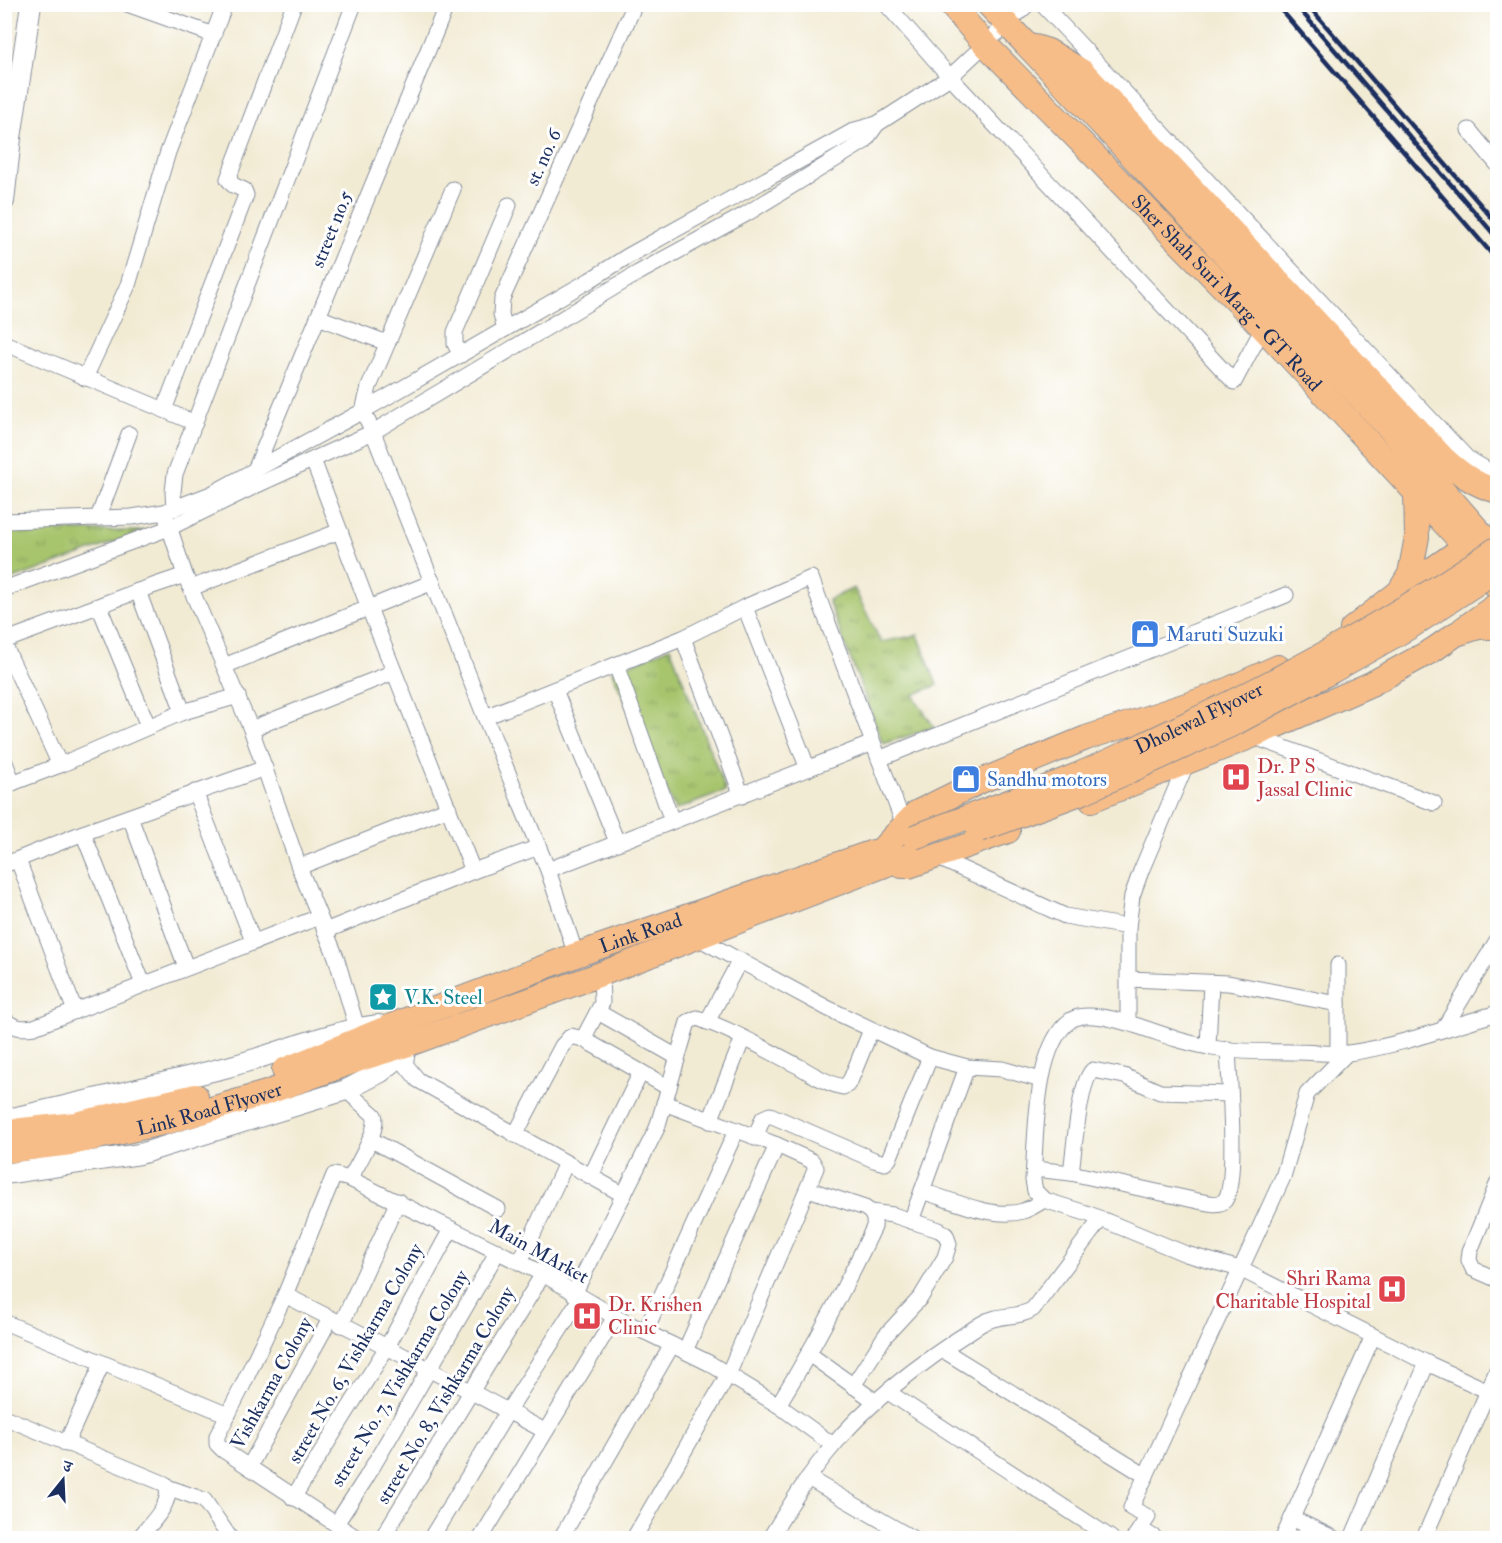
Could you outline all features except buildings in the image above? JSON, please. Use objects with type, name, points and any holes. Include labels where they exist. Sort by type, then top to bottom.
[{"type":"main road","name":"Sher Shah Suri Marg - GT Road","points":[[950,4],[985,44],[1263,328],[1416,493],[1497,553]]},
{"type":"main road","name":"Sher Shah Suri Marg - GT Road","points":[[988,4],[1390,429],[1481,543],[1497,588]]},
{"type":"main road","points":[[1024,44],[1048,51],[1083,72],[1443,458],[1474,482],[1497,491]]},
{"type":"main road","points":[[1400,592],[1410,574],[1417,537],[1416,493]]},
{"type":"main road","points":[[1481,543],[1400,592],[1357,627],[1299,658],[1214,696],[1086,738],[979,782],[916,813],[918,843],[1019,827],[1252,736],[1371,684],[1433,650],[1497,604]]},
{"type":"main road","name":"Dholewal Flyover","points":[[882,858],[1076,776],[1296,671],[1458,575],[1481,543]]},
{"type":"main road","name":"Dholewal Flyover","points":[[918,843],[1083,792],[1235,723],[1413,625],[1497,569]]},
{"type":"main road","points":[[1456,634],[1478,627],[1497,627]]},
{"type":"main road","name":"Link Road","points":[[405,1033],[601,974],[698,938],[882,858]]},
{"type":"main road","name":"Link Road","points":[[405,1033],[576,955],[882,858]]},
{"type":"main road","name":"Link Road Flyover","points":[[4,1132],[76,1124],[172,1103],[270,1075],[356,1043],[405,1033]]},
{"type":"main road","name":"Link Road Flyover","points":[[4,1151],[71,1143],[167,1122],[266,1093],[356,1043]]},
{"type":"street","points":[[4,201],[31,4]]},
{"type":"street","points":[[127,4],[214,35]]},
{"type":"street","points":[[85,378],[128,285],[168,152],[225,4]]},
{"type":"street","points":[[164,410],[246,195],[244,190],[228,179],[294,4]]},
{"type":"street","points":[[4,1120],[237,1064],[307,1040],[356,1043],[336,957],[299,867],[251,729],[188,581],[170,528],[169,511],[176,474],[354,4]]},
{"type":"street","name":"street no.5","points":[[255,470],[447,4]]},
{"type":"street","name":"st. no. 6","points":[[505,329],[501,314],[502,299],[635,4]]},
{"type":"street","points":[[886,4],[950,78],[1234,382],[1263,328]]},
{"type":"street","points":[[4,521],[132,517],[169,511],[211,494],[461,355],[627,256],[855,130],[877,124],[950,78],[1028,4]]},
{"type":"street","points":[[1042,4],[1467,458],[1497,476]]},
{"type":"street","points":[[4,589],[170,528],[373,432],[638,273],[746,214],[865,141],[877,124]]},
{"type":"street","points":[[1469,130],[1497,165]]},
{"type":"street","points":[[453,189],[369,387],[363,411],[548,870],[576,955]]},
{"type":"street","points":[[461,355],[455,344],[455,332],[509,204]]},
{"type":"street","points":[[318,317],[387,344]]},
{"type":"street","points":[[4,343],[195,423]]},
{"type":"street","points":[[98,518],[129,434]]},
{"type":"street","points":[[313,460],[473,871]]},
{"type":"street","points":[[60,765],[4,642],[138,591],[188,581],[340,531]]},
{"type":"street","points":[[485,717],[682,638],[811,578],[879,759],[918,843],[1065,916],[1128,927]]},
{"type":"street","points":[[224,666],[433,582]]},
{"type":"street","points":[[138,591],[183,712]]},
{"type":"street","points":[[879,759],[1286,595]]},
{"type":"street","points":[[99,606],[148,726]]},
{"type":"street","points":[[745,607],[808,769]]},
{"type":"street","points":[[682,638],[742,796]]},
{"type":"street","points":[[616,665],[672,821]]},
{"type":"street","points":[[251,729],[394,672]]},
{"type":"street","points":[[555,690],[617,842]]},
{"type":"street","points":[[4,760],[9,784],[60,765],[183,712],[238,696]]},
{"type":"street","points":[[1252,736],[1434,803]]},
{"type":"street","points":[[548,870],[873,743]]},
{"type":"street","points":[[1128,1023],[1128,927],[1132,896],[1187,762]]},
{"type":"street","points":[[75,1011],[11,862],[83,833],[265,768]]},
{"type":"street","points":[[195,792],[253,941]]},
{"type":"street","points":[[299,867],[448,808]]},
{"type":"street","points":[[130,817],[186,967]]},
{"type":"street","points":[[83,833],[143,984]]},
{"type":"street","points":[[4,1018],[10,1024],[22,1029],[75,1011],[253,941],[322,924],[539,848]]},
{"type":"street","points":[[698,938],[827,1008],[930,1057],[967,1067],[1002,1069],[1041,1080]]},
{"type":"street","points":[[1444,1028],[1497,939]]},
{"type":"street","points":[[707,1022],[740,960]]},
{"type":"street","points":[[1155,1539],[1137,1534],[1148,1517],[1131,1508],[1283,1177],[1307,1094],[1342,1054],[1338,965]]},
{"type":"street","points":[[583,1039],[598,1012],[603,996],[601,974]]},
{"type":"street","points":[[1128,979],[1248,986],[1338,1004]]},
{"type":"street","points":[[1208,1047],[1211,983]]},
{"type":"street","points":[[598,1012],[677,1057]]},
{"type":"street","points":[[1488,1391],[1427,1363],[1240,1269],[1186,1254],[1101,1219],[1044,1200],[1035,1191],[1034,1168],[1041,1080],[1053,1044],[1061,1030],[1072,1019],[1086,1016],[1128,1023],[1175,1039],[1208,1047],[1342,1054],[1383,1046],[1497,1013]]},
{"type":"street","points":[[431,1539],[578,1296],[657,1128],[688,1022],[697,1018],[707,1022],[823,1080],[843,1087],[851,1078],[871,1030]]},
{"type":"street","points":[[4,1174],[140,1154],[346,1090],[381,1072],[392,1063],[405,1033]]},
{"type":"street","points":[[405,1033],[405,1064],[418,1080],[624,1195]]},
{"type":"street","points":[[515,1135],[567,1038],[571,1035],[583,1039],[669,1088]]},
{"type":"street","points":[[710,1121],[743,1038]]},
{"type":"street","points":[[1034,1168],[1071,1173],[1198,1201],[1223,1202],[1227,1194],[1233,1155],[1228,1049]]},
{"type":"street","points":[[755,1138],[763,1118],[770,1115],[885,1163],[889,1160],[930,1057]]},
{"type":"street","points":[[912,1221],[967,1067]]},
{"type":"street","points":[[1071,1173],[1081,1100],[1088,1074],[1093,1070],[1115,1073],[1160,1092],[1230,1094]]},
{"type":"street","points":[[591,1176],[641,1072]]},
{"type":"street","points":[[346,1090],[374,1115],[375,1125],[370,1139],[350,1179],[334,1175],[285,1296],[217,1436],[217,1444],[357,1539]]},
{"type":"street","points":[[634,1539],[728,1375],[816,1168],[816,1164],[812,1161],[777,1145],[664,1103]]},
{"type":"street","points":[[645,1332],[736,1131]]},
{"type":"street","points":[[370,1139],[498,1209]]},
{"type":"street","points":[[561,1539],[679,1348],[777,1145]]},
{"type":"street","points":[[4,1185],[132,1161],[140,1154]]},
{"type":"street","points":[[520,1262],[566,1163]]},
{"type":"street","name":"Main MArket","points":[[350,1179],[520,1262],[615,1317],[679,1348],[778,1405],[833,1445]]},
{"type":"street","points":[[1497,1182],[1470,1251],[1469,1260],[1473,1269],[1497,1280]]},
{"type":"street","points":[[808,1189],[871,1212],[884,1213],[939,1230],[946,1235],[949,1244],[921,1297],[885,1336],[853,1386]]},
{"type":"street","points":[[922,1191],[1000,1213],[1021,1212],[1044,1200]]},
{"type":"street","name":"Vishkarma Colony","points":[[249,1467],[336,1322],[398,1201]]},
{"type":"street","points":[[778,1405],[809,1354],[874,1227],[875,1221],[871,1212]]},
{"type":"street","points":[[770,1539],[808,1478],[833,1445],[882,1397],[943,1350],[990,1319],[1027,1313],[1033,1309],[1101,1219]]},
{"type":"street","name":"street No. 6, Vishkarma Colony","points":[[293,1497],[387,1347],[451,1229]]},
{"type":"street","name":"street No. 7, Vishkarma Colony","points":[[336,1524],[366,1478],[498,1251]]},
{"type":"street","name":"street No. 8, Vishkarma Colony","points":[[382,1539],[543,1274]]},
{"type":"street","points":[[285,1296],[472,1391],[545,1431]]},
{"type":"street","points":[[481,1539],[615,1317]]},
{"type":"street","points":[[4,1322],[228,1415]]},
{"type":"street","points":[[1283,1539],[1373,1336]]},
{"type":"street","points":[[943,1350],[1146,1476]]},
{"type":"street","points":[[809,1354],[853,1386],[882,1397],[1111,1539]]},
{"type":"street","points":[[1352,1539],[1427,1363]]},
{"type":"street","points":[[66,1444],[102,1364]]},
{"type":"street","points":[[1424,1539],[1497,1368]]},
{"type":"street","points":[[4,1417],[165,1484],[167,1487],[204,1500],[230,1539]]},
{"type":"street","points":[[808,1478],[912,1539]]},
{"type":"street","points":[[139,1539],[164,1506],[167,1487]]},
{"type":"street","points":[[1292,1518],[1333,1539]]},
{"type":"green space","points":[[5,530],[145,531],[5,582]]},
{"type":"green space","points":[[854,588],[881,642],[918,635],[937,685],[913,695],[934,727],[883,744],[828,600]]},
{"type":"green space","points":[[670,647],[726,791],[675,810],[612,672]]},
{"type":"railway","points":[[1276,4],[1498,261]]},
{"type":"railway","points":[[1295,4],[1498,239]]},
{"type":"railway","points":[[1307,4],[1498,225]]},
{"type":"place","name":"Maruti Suzuki","points":[[1145,634]]},
{"type":"place","name":"Dr. P S Jassal Clinic","points":[[1236,777]]},
{"type":"place","name":"Sandhu motors","points":[[966,779]]},
{"type":"place","name":"V.K. Steel","points":[[383,997]]},
{"type":"place","name":"Shri Rama Charitable Hospital","points":[[1392,1289]]},
{"type":"place","name":"Dr. Krishen Clinic","points":[[587,1316]]}]
